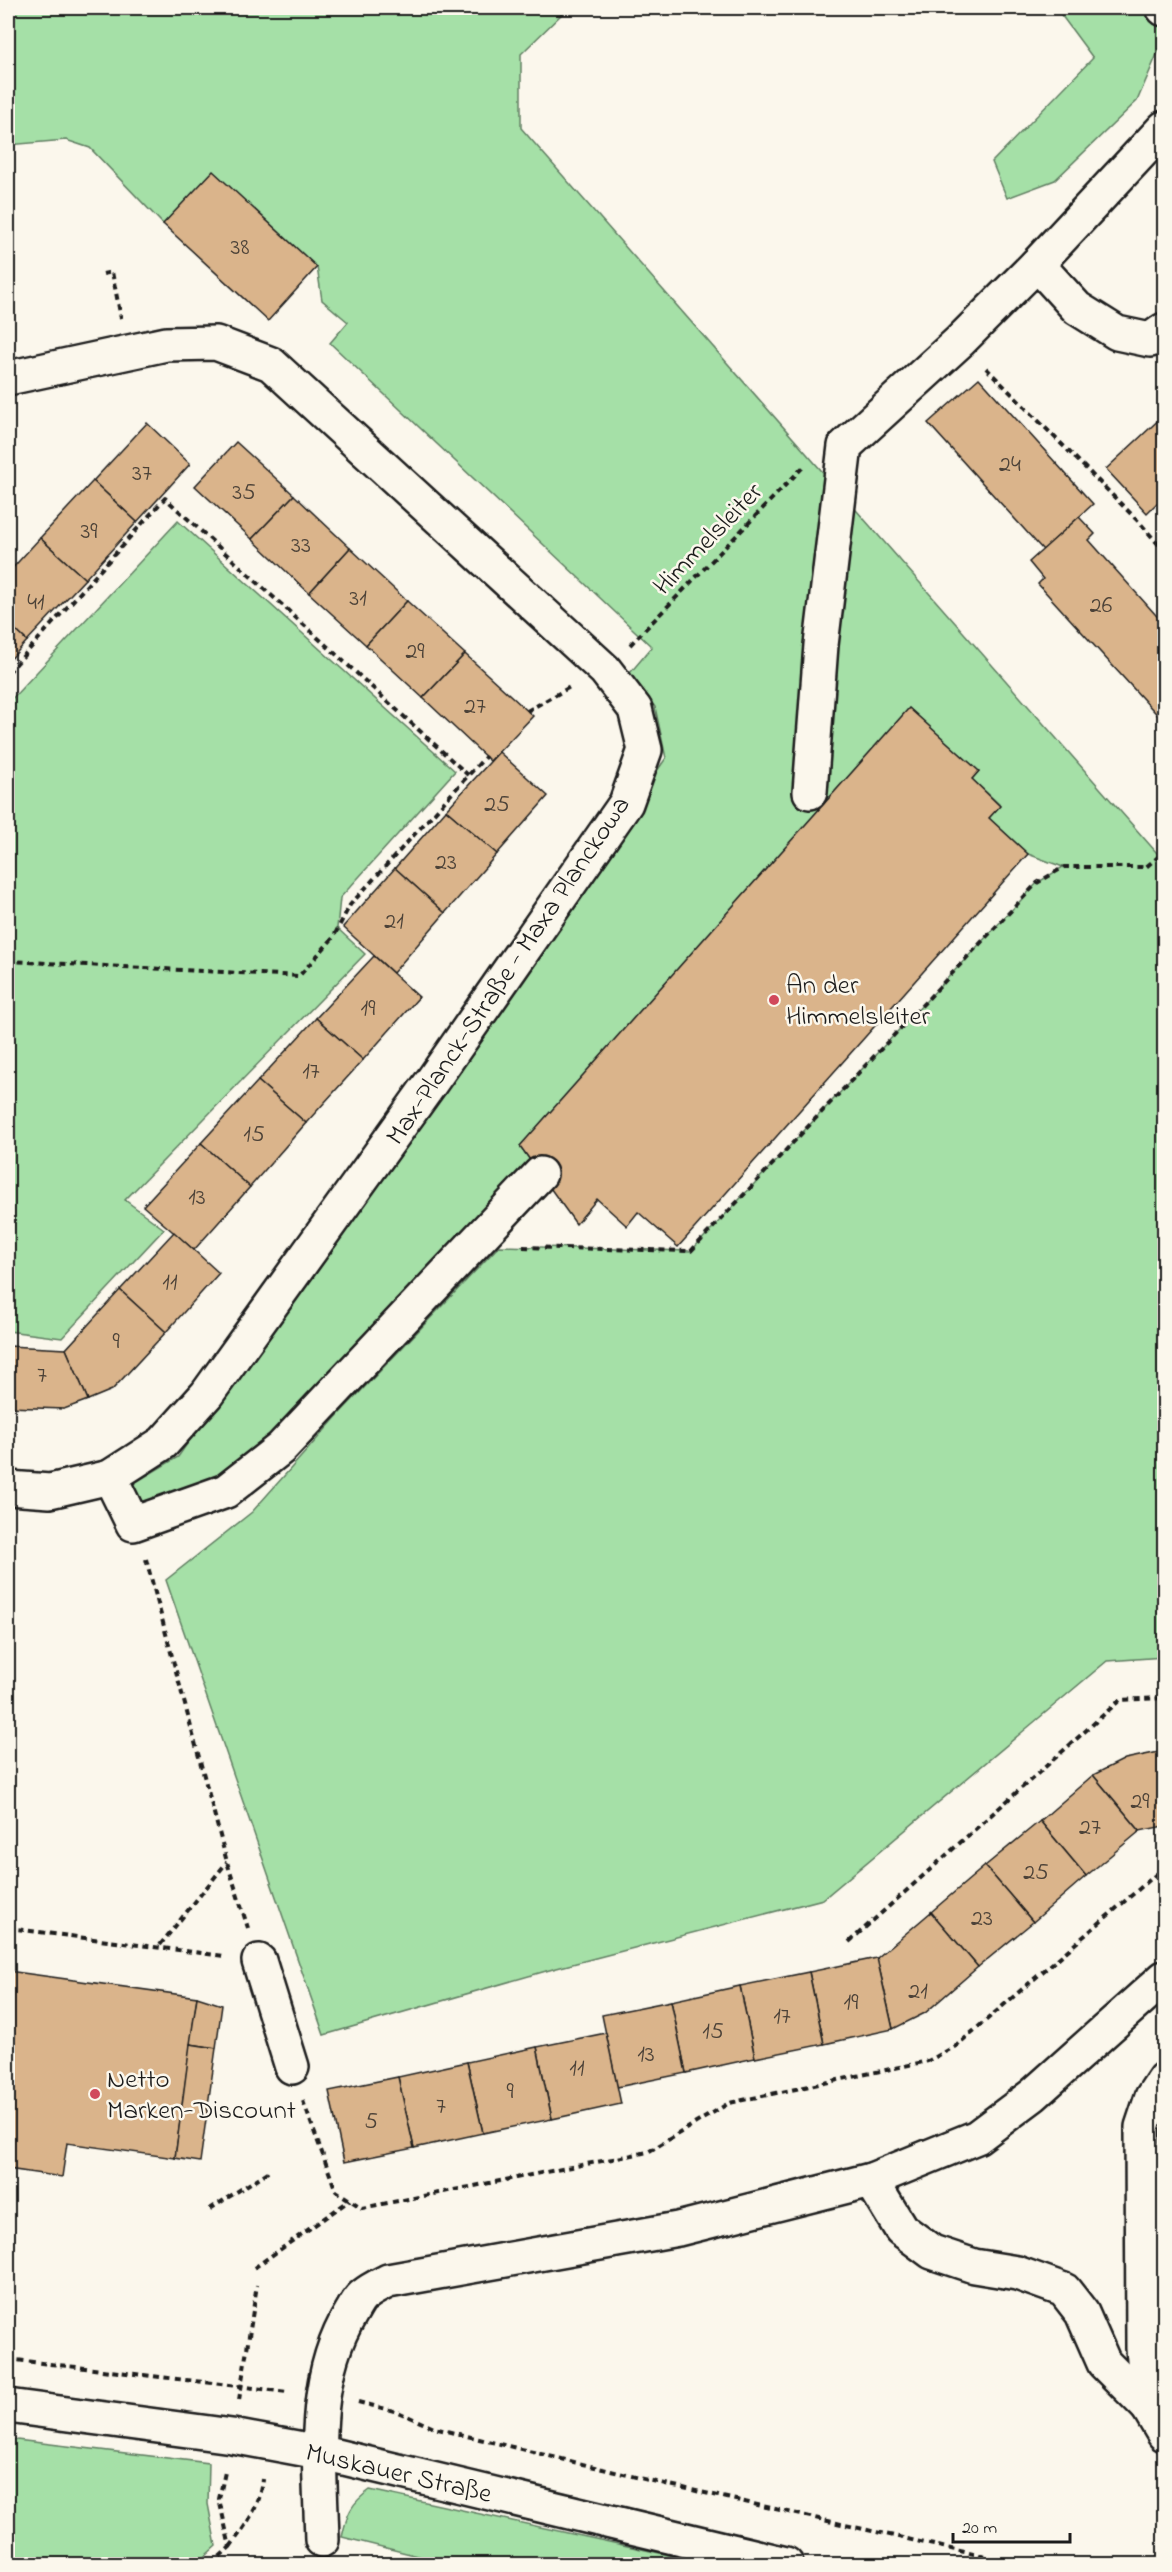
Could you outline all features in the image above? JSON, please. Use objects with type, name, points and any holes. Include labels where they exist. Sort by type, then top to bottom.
[{"type":"street","points":[[810,792],[821,645],[845,446],[960,341],[1037,264],[1164,128]]},
{"type":"street","points":[[1037,264],[1077,308],[1117,333],[1150,340],[1164,330]]},
{"type":"street","name":"Max-Planck-Straße - Maxa Planckowa","points":[[8,378],[166,344],[216,343],[271,364],[606,670],[635,709],[645,750],[626,803],[430,1084],[207,1394],[163,1443],[111,1477],[50,1491],[8,1488]]},
{"type":"street","points":[[111,1477],[133,1524],[226,1491],[281,1448],[540,1174]]},
{"type":"street","points":[[259,1961],[292,2067]]},
{"type":"street","points":[[322,2540],[320,2452],[323,2397],[331,2356],[346,2321],[362,2296],[388,2281],[678,2229],[871,2180],[977,2137],[1033,2095],[1164,1978]]},
{"type":"street","points":[[1156,2420],[1143,2348],[1142,2127],[1152,2097],[1164,2079]]},
{"type":"street","points":[[871,2180],[901,2229],[932,2252],[974,2266],[1017,2274],[1064,2290],[1082,2313],[1104,2363],[1124,2382],[1156,2420]]},
{"type":"street","name":"Muskauer Straße","points":[[8,2406],[232,2436],[320,2452],[786,2565]]},
{"type":"path","points":[[103,274],[112,272],[127,352]]},
{"type":"path","points":[[960,341],[1141,524],[1164,551]]},
{"type":"path","name":"Himmelsleiter","points":[[606,670],[804,466],[845,446]]},
{"type":"path","points":[[8,673],[165,498],[468,775]]},
{"type":"path","points":[[527,711],[552,695]]},
{"type":"path","points":[[8,961],[299,976],[333,938],[350,905],[486,756]]},
{"type":"path","points":[[522,1247],[691,1251],[1037,884],[1064,867],[1146,867],[1164,852]]},
{"type":"path","points":[[8,1928],[160,1946],[259,1961],[227,1862],[144,1551]]},
{"type":"path","points":[[849,1942],[1120,1700],[1164,1698]]},
{"type":"path","points":[[160,1946],[227,1862]]},
{"type":"path","points":[[292,2067],[324,2163],[336,2191],[362,2208],[648,2152],[729,2103],[928,2061],[956,2046],[1160,1871],[1164,1870]]},
{"type":"path","points":[[210,2209],[271,2170]]},
{"type":"path","points":[[254,2268],[350,2200]]},
{"type":"path","points":[[230,2547],[219,2499],[242,2385],[257,2285]]},
{"type":"path","points":[[8,2359],[242,2385],[364,2402],[398,2412],[435,2428],[1017,2565]]},
{"type":"path","points":[[212,2565],[230,2547],[253,2514],[262,2490],[266,2443]]},
{"type":"green space","points":[[8,8],[568,8],[521,54],[521,128],[1164,861],[1164,1657],[1107,1661],[823,1899],[553,1969],[324,2035],[166,1580],[252,1512],[340,1413],[499,1246],[691,1251],[1037,883],[1063,867],[1028,854],[989,818],[1000,805],[972,779],[979,771],[909,708],[520,1146],[540,1174],[274,1439],[219,1482],[141,1511],[131,1485],[178,1457],[666,758],[655,707],[630,673],[652,647],[330,343],[348,322],[322,300],[317,267],[163,224],[90,148],[66,140],[8,145]]},
{"type":"green space","points":[[1056,8],[1149,8],[1164,30],[1164,38],[1137,101],[1055,180],[1007,198],[992,162],[1093,58]]},
{"type":"green space","points":[[178,521],[455,771],[340,898],[337,928],[365,954],[125,1200],[164,1229],[62,1338],[8,1331],[8,703]]},
{"type":"green space","points":[[8,2439],[209,2463],[208,2504],[216,2546],[196,2564],[8,2564]]},
{"type":"green space","points":[[370,2490],[710,2564],[450,2564],[342,2537],[351,2510],[358,2500]]},
{"type":"building","points":[[213,171],[317,267],[268,321],[163,224]]},
{"type":"building","points":[[979,378],[1093,504],[1043,550],[928,423]]},
{"type":"building","points":[[1164,415],[1164,511],[1157,503],[1147,513],[1106,469]]},
{"type":"building","points":[[147,423],[190,464],[137,522],[93,481]]},
{"type":"building","points":[[236,442],[294,495],[252,539],[195,486]]},
{"type":"building","points":[[93,481],[137,522],[85,579],[40,538]]},
{"type":"building","points":[[294,495],[350,548],[309,593],[252,539]]},
{"type":"building","points":[[1079,517],[1095,534],[1089,540],[1164,624],[1164,722],[1038,584],[1043,579],[1029,562]]},
{"type":"building","points":[[40,538],[85,579],[27,641],[8,623],[8,573]]},
{"type":"building","points":[[350,548],[407,601],[366,645],[309,593]]},
{"type":"building","points":[[407,601],[465,654],[423,698],[366,645]]},
{"type":"building","points":[[8,623],[27,641],[8,662]]},
{"type":"building","points":[[465,654],[533,716],[490,761],[423,698]]},
{"type":"building","name":"An der Himmelsleiter","points":[[909,708],[979,771],[972,779],[1000,806],[989,818],[1028,854],[678,1247],[638,1212],[627,1226],[597,1199],[576,1224],[520,1146]]},
{"type":"building","points":[[499,752],[548,796],[497,854],[446,810]]},
{"type":"building","points":[[446,810],[497,854],[445,913],[395,868]]},
{"type":"building","points":[[395,868],[445,913],[393,973],[343,927]]},
{"type":"building","points":[[374,956],[419,997],[363,1060],[316,1018]]},
{"type":"building","points":[[316,1018],[363,1060],[306,1123],[258,1081]]},
{"type":"building","points":[[258,1081],[306,1123],[250,1187],[201,1143]]},
{"type":"building","points":[[201,1143],[250,1187],[194,1250],[143,1206]]},
{"type":"building","points":[[174,1232],[219,1273],[166,1332],[120,1290]]},
{"type":"building","points":[[120,1290],[166,1332],[112,1390],[88,1400],[66,1349]]},
{"type":"building","points":[[8,1346],[66,1349],[88,1400],[64,1409],[8,1407]]},
{"type":"building","points":[[1164,1751],[1164,1826],[1140,1831],[1093,1775],[1125,1759]]},
{"type":"building","points":[[1093,1775],[1140,1831],[1086,1876],[1040,1821]]},
{"type":"building","points":[[1040,1821],[1086,1876],[1033,1922],[985,1866]]},
{"type":"building","points":[[985,1866],[1033,1922],[978,1967],[931,1912]]},
{"type":"building","points":[[931,1912],[978,1967],[925,2013],[893,2029],[877,1958]]},
{"type":"building","points":[[877,1958],[893,2029],[824,2044],[809,1972]]},
{"type":"building","name":"Netto Marken-Discount","points":[[8,1971],[197,1997],[175,2158],[67,2143],[62,2177],[8,2169]]},
{"type":"building","points":[[809,1972],[824,2044],[755,2058],[740,1986]]},
{"type":"building","points":[[740,1986],[755,2058],[686,2073],[671,2001]]},
{"type":"building","points":[[197,1997],[222,2005],[216,2048],[190,2044]]},
{"type":"building","points":[[671,2001],[686,2073],[617,2087],[602,2015]]},
{"type":"building","points":[[606,2033],[621,2104],[552,2119],[537,2047]]},
{"type":"building","points":[[190,2044],[216,2048],[200,2162],[175,2158]]},
{"type":"building","points":[[537,2047],[552,2119],[483,2133],[467,2062]]},
{"type":"building","points":[[467,2062],[483,2133],[414,2148],[398,2077]]},
{"type":"building","points":[[398,2077],[414,2148],[344,2162],[329,2091]]},
{"type":"place","name":"An der Himmelsleiter","points":[[774,1000]]},
{"type":"place","name":"Netto Marken-Discount","points":[[95,2094]]}]
